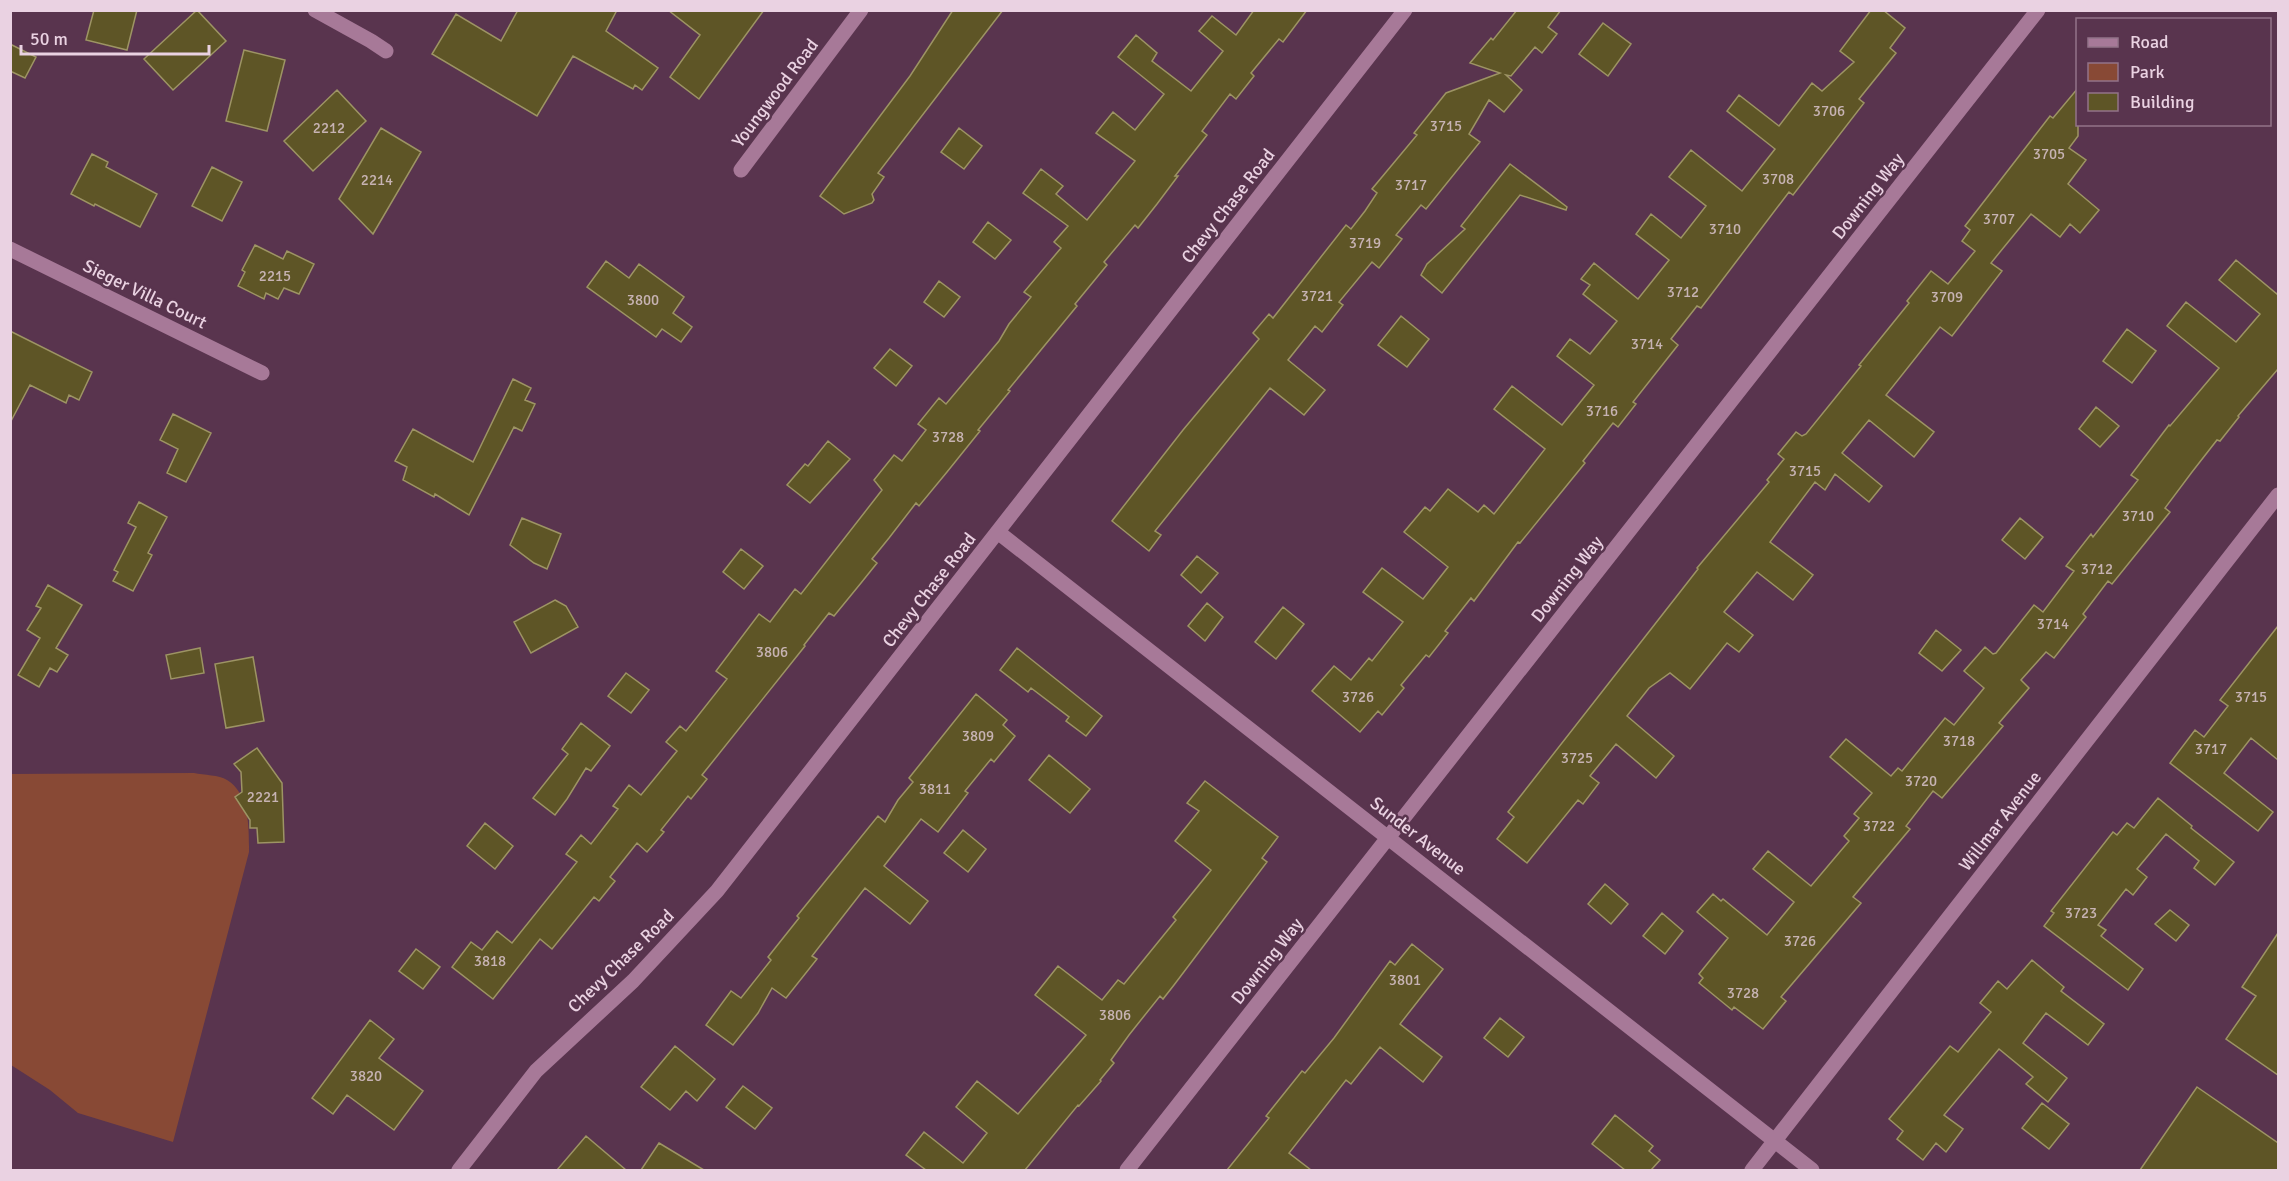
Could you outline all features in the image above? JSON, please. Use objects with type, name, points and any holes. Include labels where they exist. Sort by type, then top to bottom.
[{"type":"street","points":[[315,10],[371,40],[386,51]]},
{"type":"street","name":"Youngwood Road","points":[[741,170],[861,10]]},
{"type":"street","name":"Chevy Chase Road","points":[[459,1170],[536,1071],[633,981],[717,891],[999,533],[1405,10]]},
{"type":"street","name":"Downing Way","points":[[1127,1170],[2038,10]]},
{"type":"street","name":"Sieger Villa Court","points":[[10,249],[262,374]]},
{"type":"street","name":"Willmar Avenue","points":[[1752,1170],[2278,495]]},
{"type":"street","name":"Sunder Avenue","points":[[999,533],[1812,1170]]},
{"type":"green space","points":[[194,773],[224,778],[235,786],[247,813],[249,852],[173,1142],[78,1113],[50,1090],[11,1065],[10,774]]},
{"type":"building","points":[[94,10],[137,10],[127,50],[86,40]]},
{"type":"building","points":[[197,10],[226,41],[173,90],[144,59]]},
{"type":"building","points":[[518,10],[617,10],[606,31],[658,68],[642,90],[635,85],[633,89],[573,56],[537,116],[432,54],[456,14],[501,41]]},
{"type":"building","points":[[668,10],[764,10],[699,99],[670,77],[700,35]]},
{"type":"building","points":[[953,10],[1003,10],[878,173],[884,177],[872,194],[874,200],[872,203],[844,214],[820,196],[910,76]]},
{"type":"building","points":[[1254,10],[1307,10],[1283,42],[1279,39],[1251,73],[1254,76],[1236,99],[1230,94],[1202,131],[1207,135],[1175,176],[1178,176],[1157,204],[1138,228],[1135,225],[1104,262],[1107,265],[1075,304],[1077,306],[1008,390],[1010,391],[947,472],[919,506],[916,503],[872,559],[877,563],[861,583],[834,616],[829,613],[702,775],[707,779],[691,799],[688,796],[661,830],[664,832],[647,852],[637,843],[610,877],[615,881],[599,901],[594,897],[552,949],[540,939],[493,999],[452,967],[471,942],[482,950],[497,931],[512,943],[577,862],[566,854],[581,835],[591,844],[618,809],[613,806],[629,785],[641,795],[677,751],[666,742],[680,726],[686,731],[727,679],[716,671],[759,614],[770,622],[795,589],[801,594],[882,490],[874,480],[894,455],[902,461],[926,430],[918,424],[939,398],[946,404],[999,341],[1009,324],[1031,297],[1024,292],[1061,248],[1054,242],[1068,226],[1023,193],[1041,169],[1063,186],[1056,194],[1087,220],[1135,161],[1096,133],[1113,112],[1135,130],[1164,94],[1118,57],[1136,35],[1157,53],[1152,61],[1191,91],[1223,51],[1199,31],[1212,16],[1236,35]]},
{"type":"building","points":[[1517,10],[1561,10],[1548,27],[1557,34],[1542,53],[1535,47],[1511,76],[1506,75],[1522,90],[1504,112],[1489,100],[1469,134],[1480,142],[1426,209],[1421,205],[1396,235],[1402,239],[1379,268],[1372,262],[1339,302],[1343,305],[1322,332],[1315,326],[1288,360],[1325,390],[1304,415],[1270,388],[1155,531],[1161,535],[1149,551],[1112,521],[1183,430],[1259,339],[1253,333],[1269,314],[1273,318],[1346,225],[1351,229],[1377,193],[1372,189],[1417,135],[1414,133],[1446,93],[1500,73],[1470,63],[1491,38],[1493,40]]},
{"type":"building","points":[[1871,10],[1883,10],[1905,28],[1890,48],[1896,53],[1859,99],[1864,103],[1793,195],[1789,192],[1701,308],[1697,306],[1671,339],[1678,345],[1633,402],[1636,404],[1618,427],[1613,423],[1583,461],[1585,463],[1520,543],[1518,542],[1474,601],[1471,598],[1445,631],[1448,633],[1429,657],[1426,655],[1401,685],[1404,688],[1382,715],[1378,711],[1360,732],[1312,691],[1334,666],[1351,680],[1369,658],[1372,661],[1403,622],[1363,592],[1382,568],[1423,599],[1448,567],[1404,532],[1425,507],[1430,511],[1448,489],[1478,512],[1484,505],[1494,514],[1545,449],[1494,409],[1512,386],[1562,425],[1594,385],[1557,356],[1570,339],[1590,354],[1617,321],[1583,294],[1590,285],[1581,279],[1594,263],[1638,299],[1669,260],[1636,234],[1651,214],[1681,238],[1706,206],[1669,177],[1691,150],[1742,191],[1775,149],[1727,111],[1739,95],[1779,126],[1812,83],[1822,91],[1854,62],[1840,51]]},
{"type":"building","points":[[1603,23],[1631,44],[1608,76],[1579,54]]},
{"type":"building","points":[[10,44],[36,57],[25,78],[10,71]]},
{"type":"building","points":[[244,50],[285,60],[267,131],[226,121]]},
{"type":"building","points":[[337,90],[366,121],[313,171],[284,141]]},
{"type":"building","points":[[2076,90],[2078,136],[2069,148],[2086,160],[2068,184],[2099,210],[2080,233],[2070,224],[2060,237],[2031,214],[1991,263],[2002,271],[1952,336],[1940,327],[1886,395],[1934,432],[1914,457],[1869,420],[1842,453],[1882,486],[1869,502],[1835,474],[1825,490],[1815,482],[1770,542],[1813,575],[1793,600],[1757,572],[1724,612],[1753,635],[1739,652],[1727,643],[1690,689],[1670,673],[1649,688],[1627,716],[1674,756],[1656,778],[1616,744],[1590,776],[1599,783],[1583,804],[1578,800],[1527,863],[1497,839],[1514,817],[1508,812],[1697,568],[1769,482],[1767,480],[1784,459],[1778,454],[1796,432],[1802,436],[1806,434],[1861,366],[1859,365],[1909,303],[1907,301],[1931,271],[1948,284],[1975,251],[1962,241],[1970,230],[1965,226],[2050,116],[2053,118]]},
{"type":"building","points":[[381,128],[421,152],[373,234],[339,199]]},
{"type":"building","points":[[959,128],[982,146],[964,169],[941,152]]},
{"type":"building","points":[[92,154],[108,162],[106,167],[157,194],[140,227],[71,194]]},
{"type":"building","points":[[1510,164],[1567,207],[1566,210],[1520,195],[1442,293],[1421,275],[1427,264],[1465,229],[1461,226]]},
{"type":"building","points":[[212,167],[242,182],[222,221],[192,206]]},
{"type":"building","points":[[988,222],[1011,240],[995,259],[973,242]]},
{"type":"building","points":[[255,245],[283,259],[287,251],[314,264],[299,294],[284,288],[278,299],[266,293],[264,299],[238,286],[245,272],[242,270]]},
{"type":"building","points":[[2236,260],[2277,294],[2278,292],[2278,369],[2192,472],[2165,508],[2170,512],[2112,584],[2108,581],[2083,614],[2086,617],[2054,658],[2046,652],[2021,680],[2029,688],[1999,723],[2003,726],[1942,798],[1933,791],[1906,826],[1910,829],[1853,897],[1861,903],[1781,997],[1786,1001],[1763,1029],[1734,1007],[1732,1010],[1699,983],[1703,978],[1699,974],[1728,938],[1697,912],[1713,894],[1721,901],[1723,899],[1767,935],[1794,902],[1753,869],[1768,851],[1811,886],[1849,841],[1844,836],[1859,818],[1854,814],[1872,793],[1830,757],[1846,739],[1891,776],[1898,768],[1902,771],[1945,718],[1954,725],[1984,688],[1964,671],[1985,647],[1993,654],[1996,653],[2034,605],[2043,612],[2074,571],[2066,566],[2091,534],[2093,537],[2138,480],[2131,475],[2169,425],[2219,368],[2167,326],[2186,302],[2236,342],[2260,314],[2219,280]]},
{"type":"building","points":[[606,261],[629,278],[639,264],[684,297],[673,313],[692,327],[681,342],[662,329],[656,337],[587,287]]},
{"type":"building","points":[[939,281],[960,297],[944,317],[924,302]]},
{"type":"building","points":[[1401,316],[1429,339],[1407,367],[1378,345]]},
{"type":"building","points":[[2127,329],[2156,351],[2132,383],[2103,361]]},
{"type":"building","points":[[10,331],[92,372],[79,400],[69,395],[66,403],[30,385],[10,423]]},
{"type":"building","points":[[890,349],[912,366],[896,386],[874,368]]},
{"type":"building","points":[[513,379],[531,388],[525,400],[535,404],[522,431],[514,427],[469,515],[435,494],[434,497],[403,480],[407,467],[395,461],[413,429],[473,462]]},
{"type":"building","points":[[2096,407],[2119,426],[2100,447],[2079,429]]},
{"type":"building","points":[[173,414],[211,433],[186,482],[167,473],[178,449],[160,440]]},
{"type":"building","points":[[828,441],[850,459],[810,503],[787,485],[805,464],[808,466]]},
{"type":"building","points":[[139,502],[167,517],[148,553],[152,555],[133,591],[113,581],[118,572],[114,570],[136,527],[128,523]]},
{"type":"building","points":[[522,518],[561,534],[547,569],[534,563],[510,545]]},
{"type":"building","points":[[2020,518],[2043,537],[2025,559],[2002,540]]},
{"type":"building","points":[[741,549],[763,566],[744,589],[723,572]]},
{"type":"building","points":[[1197,556],[1218,573],[1201,593],[1181,575]]},
{"type":"building","points":[[48,585],[82,605],[56,648],[68,655],[57,672],[50,668],[39,687],[18,675],[40,638],[27,630],[41,608],[36,606]]},
{"type":"building","points":[[555,600],[566,606],[578,627],[531,653],[514,622]]},
{"type":"building","points":[[1207,603],[1223,617],[1205,641],[1188,626]]},
{"type":"building","points":[[1283,607],[1304,624],[1276,659],[1255,642]]},
{"type":"building","points":[[2278,626],[2278,760],[2251,738],[2224,773],[2273,812],[2258,831],[2170,763],[2195,730],[2204,737],[2228,706],[2220,700]]},
{"type":"building","points":[[1936,630],[1961,650],[1942,671],[1919,653]]},
{"type":"building","points":[[200,648],[204,673],[171,679],[166,655]]},
{"type":"building","points":[[1017,648],[1102,716],[1086,736],[1066,721],[1069,717],[1031,688],[1028,692],[1000,670]]},
{"type":"building","points":[[253,657],[264,721],[226,728],[215,664]]},
{"type":"building","points":[[626,673],[649,690],[631,713],[608,696]]},
{"type":"building","points":[[976,694],[1007,720],[1003,725],[1015,736],[994,762],[991,759],[965,791],[968,793],[938,832],[921,819],[884,866],[928,901],[910,924],[865,888],[812,956],[817,959],[786,998],[772,988],[758,1013],[733,1045],[706,1025],[731,991],[741,998],[771,960],[768,957],[799,918],[797,916],[878,816],[885,822],[898,800],[913,782],[909,778]]},
{"type":"building","points":[[581,723],[610,746],[591,771],[586,768],[555,815],[533,798],[568,754],[562,749]]},
{"type":"building","points":[[257,748],[282,783],[284,842],[258,843],[257,828],[250,828],[250,820],[235,797],[242,792],[241,772],[234,764]]},
{"type":"building","points":[[1049,755],[1090,789],[1070,813],[1029,780]]},
{"type":"building","points":[[1205,781],[1278,837],[1262,858],[1267,862],[1163,999],[1160,996],[1129,1035],[1111,1060],[1114,1063],[1101,1081],[1078,1105],[1025,1170],[926,1170],[906,1155],[924,1132],[963,1163],[987,1133],[956,1107],[977,1081],[1018,1114],[1086,1035],[1035,995],[1058,966],[1102,1000],[1118,980],[1124,984],[1176,920],[1173,917],[1211,870],[1175,841],[1199,811],[1187,803]]},
{"type":"building","points":[[2158,798],[2234,862],[2215,885],[2194,868],[2199,861],[2166,834],[2137,869],[2147,877],[2133,895],[2126,889],[2098,925],[2106,930],[2101,936],[2143,969],[2128,990],[2044,926],[2054,913],[2051,911],[2113,832],[2117,835],[2127,823],[2134,828]]},
{"type":"building","points":[[485,823],[513,846],[495,869],[467,846]]},
{"type":"building","points":[[963,830],[986,849],[968,872],[944,853]]},
{"type":"building","points":[[1605,884],[1628,904],[1611,924],[1588,904]]},
{"type":"building","points":[[2170,910],[2189,925],[2176,941],[2155,924]]},
{"type":"building","points":[[1662,913],[1683,931],[1665,954],[1643,936]]},
{"type":"building","points":[[2278,933],[2278,1075],[2226,1039],[2256,996],[2242,987]]},
{"type":"building","points":[[1412,944],[1443,969],[1400,1024],[1442,1057],[1423,1082],[1380,1047],[1351,1084],[1346,1080],[1289,1153],[1311,1170],[1227,1170],[1269,1118],[1266,1116],[1302,1071],[1305,1073],[1334,1038],[1390,961],[1395,965]]},
{"type":"building","points":[[416,949],[440,967],[423,989],[399,971]]},
{"type":"building","points":[[2032,960],[2064,987],[2061,991],[2104,1024],[2088,1045],[2046,1013],[2023,1043],[2067,1078],[2048,1102],[2026,1084],[2033,1077],[1999,1049],[1944,1115],[1963,1129],[1946,1152],[1936,1143],[1923,1160],[1897,1139],[1903,1131],[1889,1119],[1950,1046],[1958,1052],[1991,1012],[1980,1003],[1998,981],[2007,989]]},
{"type":"building","points":[[1500,1018],[1524,1037],[1508,1057],[1484,1038]]},
{"type":"building","points":[[370,1020],[394,1039],[379,1058],[423,1091],[394,1130],[347,1095],[333,1114],[312,1098]]},
{"type":"building","points":[[675,1046],[715,1079],[697,1101],[686,1091],[670,1110],[641,1087]]},
{"type":"building","points":[[743,1086],[772,1108],[755,1129],[726,1107]]},
{"type":"building","points":[[2197,1087],[2278,1143],[2278,1170],[2140,1170]]},
{"type":"building","points":[[2042,1103],[2069,1124],[2049,1149],[2022,1128]]},
{"type":"building","points":[[1615,1115],[1653,1146],[1649,1151],[1660,1160],[1651,1170],[1625,1170],[1592,1144]]},
{"type":"building","points":[[586,1136],[626,1170],[557,1170]]},
{"type":"building","points":[[659,1143],[704,1170],[641,1170]]}]
